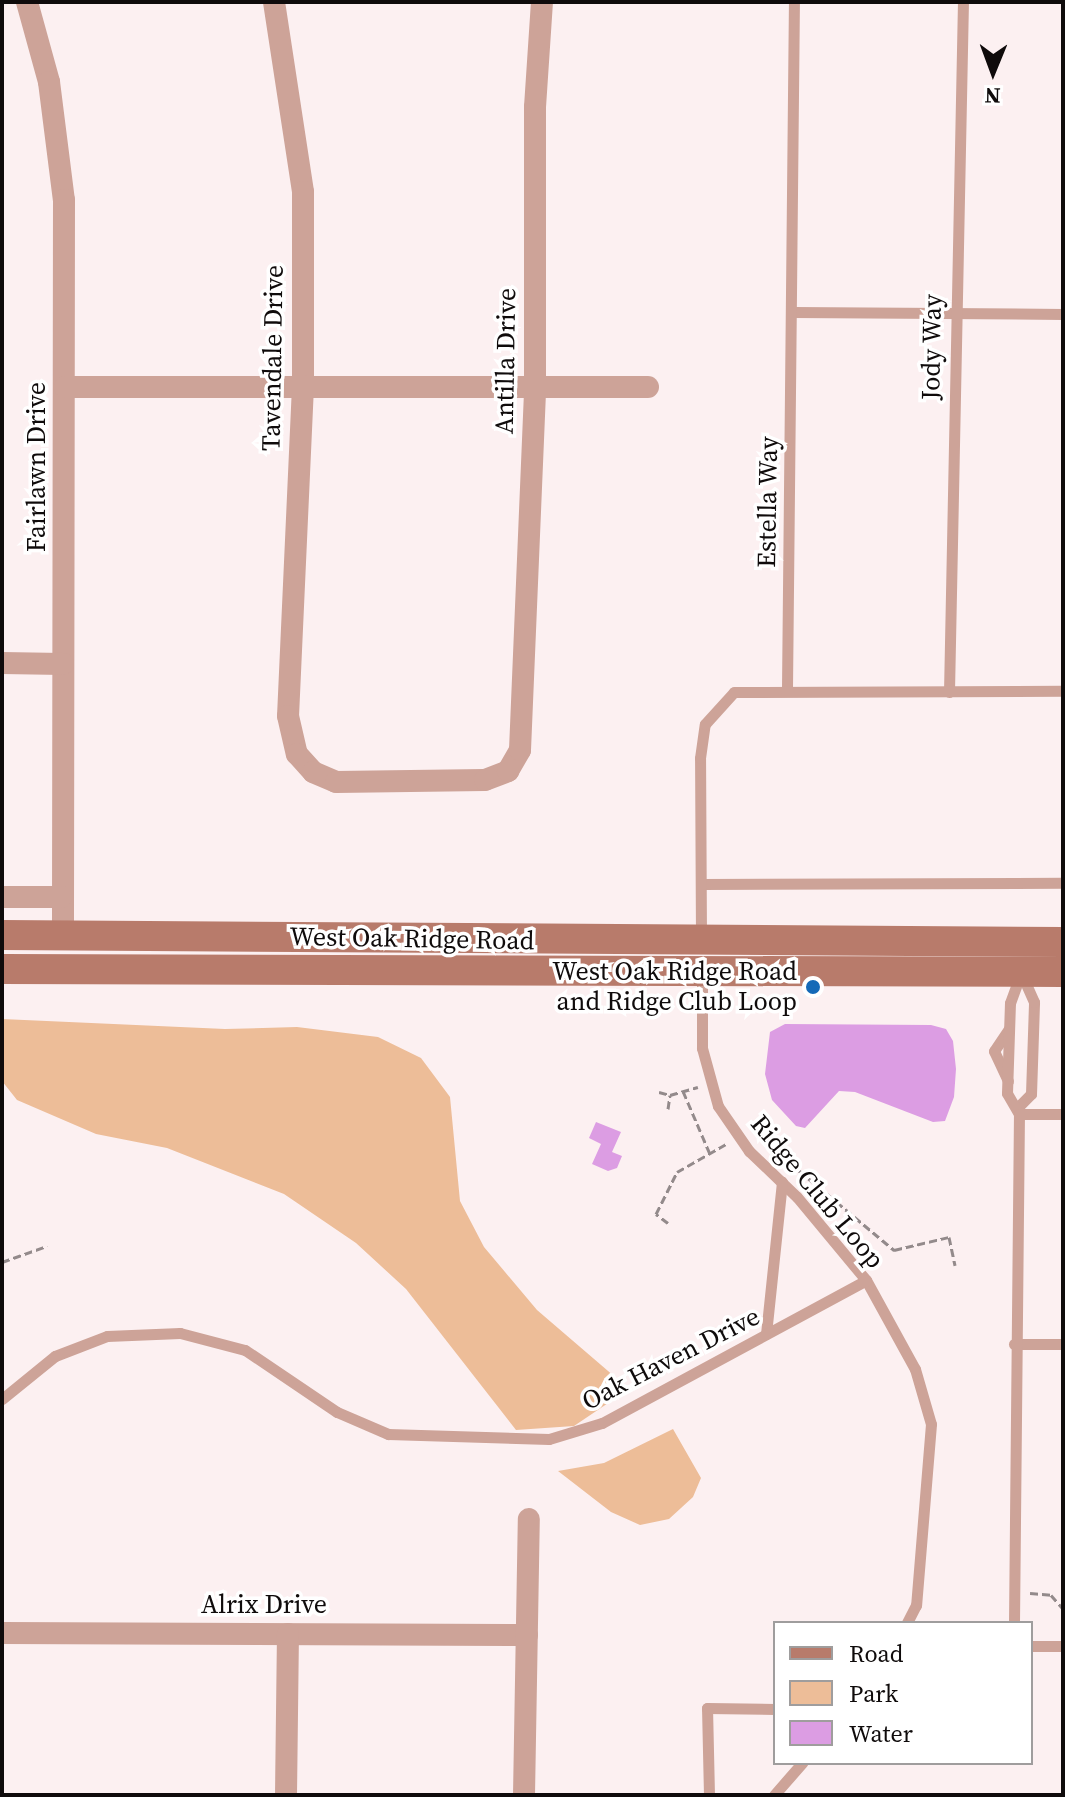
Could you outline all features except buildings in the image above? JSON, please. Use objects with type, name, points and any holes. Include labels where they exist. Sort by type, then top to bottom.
[{"type":"street","name":"Fairlawn Drive","points":[[27,2],[49,82],[64,200],[63,936]]},
{"type":"street","name":"Tavendale Drive","points":[[274,2],[303,192],[303,386],[288,716],[297,754],[313,772],[336,782],[485,780],[508,771],[520,750],[526,720]]},
{"type":"street","name":"Antilla Drive","points":[[526,720],[535,386],[535,107],[542,2]]},
{"type":"street","points":[[65,387],[648,387]]},
{"type":"street","points":[[2,663],[63,664]]},
{"type":"street","points":[[2,897],[61,897]]},
{"type":"street","name":"West Oak Ridge Road","points":[[2,935],[702,957],[1063,972]]},
{"type":"street","points":[[2,954],[58,955],[63,936]]},
{"type":"street","name":"West Oak Ridge Road","points":[[2,969],[702,957],[1063,942]]},
{"type":"street","points":[[524,1795],[529,1519]]},
{"type":"street","name":"Alrix Drive","points":[[2,1633],[527,1635]]},
{"type":"street","points":[[286,1795],[288,1634]]},
{"type":"lane","name":"Estella Way","points":[[787,688],[794,2]]},
{"type":"lane","name":"Jody Way","points":[[949,692],[954,312],[963,2]]},
{"type":"lane","points":[[793,312],[1063,314]]},
{"type":"lane","points":[[702,957],[700,758],[705,724],[734,692],[787,688],[1063,691]]},
{"type":"lane","points":[[702,884],[1063,883]]},
{"type":"lane","name":"Ridge Club Loop","points":[[702,957],[702,1048],[718,1106],[739,1136],[866,1280],[915,1369],[931,1424],[916,1605],[908,1621]]},
{"type":"lane","points":[[1021,972],[1010,1003],[1007,1093],[1019,1110],[1063,1114]]},
{"type":"lane","points":[[1014,1621],[1014,1344],[1019,1110],[1031,1094],[1034,1002],[1021,972]]},
{"type":"lane","points":[[766,1334],[779,1180]]},
{"type":"lane","name":"Oak Haven Drive","points":[[2,1399],[55,1356],[107,1336],[180,1333],[245,1350],[337,1412],[388,1434],[549,1439],[602,1423],[866,1280]]},
{"type":"lane","points":[[1014,1344],[1063,1344]]},
{"type":"lane","points":[[1033,1646],[1063,1646]]},
{"type":"lane","points":[[709,1795],[707,1708],[773,1709]]},
{"type":"lane","points":[[774,1795],[800,1765]]},
{"type":"path","points":[[659,1092],[670,1095],[712,1084]]},
{"type":"path","points":[[683,1091],[710,1154]]},
{"type":"path","points":[[668,1109],[670,1095]]},
{"type":"path","points":[[668,1223],[656,1214],[677,1172],[739,1136]]},
{"type":"path","points":[[779,1180],[790,1163],[894,1250],[949,1237],[955,1265]]},
{"type":"path","points":[[2,1262],[47,1246]]},
{"type":"path","points":[[1014,1593],[1041,1593],[1061,1600],[1063,1609]]},
{"type":"green space","points":[[2,1019],[225,1029],[297,1027],[378,1037],[421,1058],[450,1097],[460,1201],[484,1247],[537,1310],[629,1389],[574,1426],[516,1430],[406,1289],[356,1243],[284,1194],[167,1148],[96,1134],[17,1100],[2,1081]]},
{"type":"green space","points":[[673,1429],[701,1478],[693,1497],[669,1519],[640,1525],[611,1512],[558,1471],[604,1463]]},
{"type":"water","points":[[785,1024],[931,1025],[946,1029],[953,1041],[956,1069],[954,1097],[945,1121],[933,1122],[855,1092],[839,1091],[805,1128],[796,1126],[772,1100],[765,1074],[770,1032]]},
{"type":"water","points":[[596,1122],[621,1132],[612,1152],[622,1156],[617,1168],[608,1171],[592,1164],[601,1144],[589,1138]]},
{"type":"place","name":"West Oak Ridge Road and Ridge Club Loop","points":[[813,987]]}]
